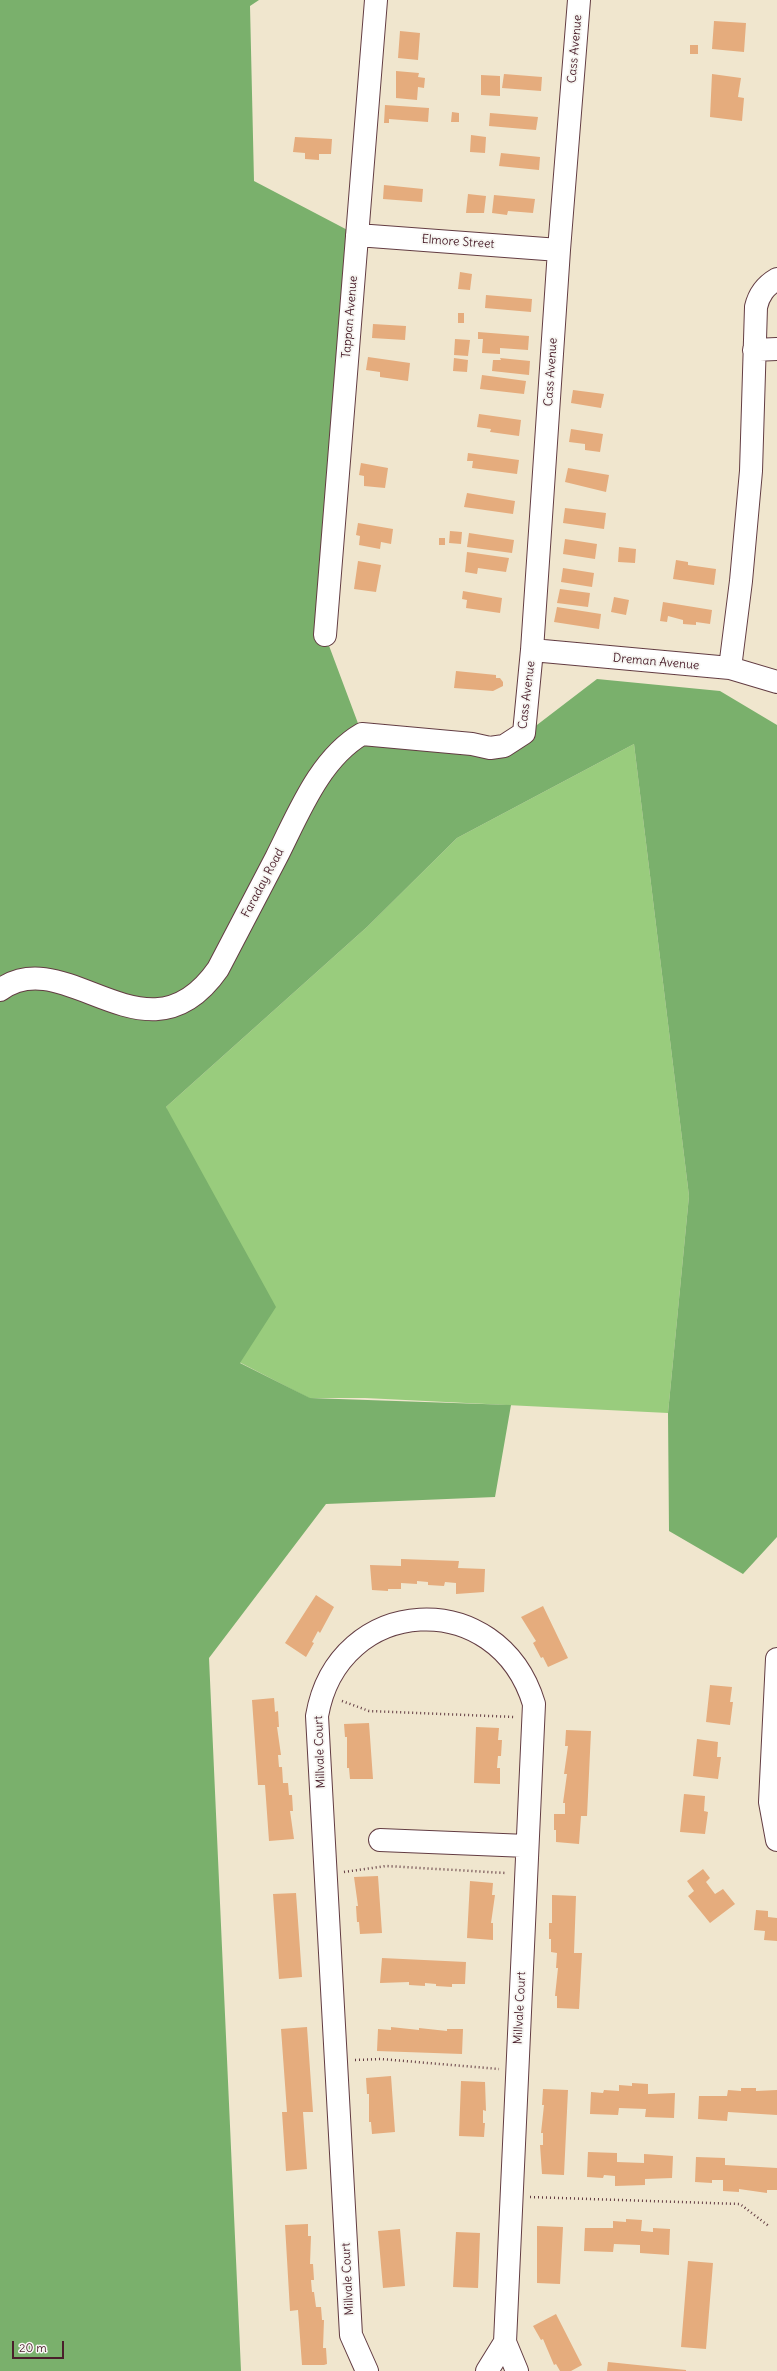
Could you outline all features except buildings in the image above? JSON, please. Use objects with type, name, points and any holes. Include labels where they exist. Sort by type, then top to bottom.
[{"type":"street","name":"Tappan Avenue","points":[[325,635],[376,0]]},
{"type":"street","name":"Cass Avenue","points":[[516,740],[524,733],[532,650],[559,250],[580,0]]},
{"type":"street","name":"Elmore Street","points":[[357,234],[559,250]]},
{"type":"street","points":[[730,668],[741,581],[750,471],[754,350],[758,297],[764,288],[777,279]]},
{"type":"street","points":[[754,350],[777,349]]},
{"type":"street","name":"Dreman Avenue","points":[[532,650],[730,668],[777,682]]},
{"type":"street","name":"Faraday Road","points":[[0,990],[17,981],[34,978],[51,980],[134,1008],[166,1008],[182,1002],[204,987],[218,969],[312,788],[338,752],[349,742],[362,734],[472,744],[490,748],[504,746],[516,740]]},
{"type":"street","name":"Millvale Court","points":[[367,2371],[351,2335],[317,1716],[322,1694],[337,1664],[348,1652],[367,1636],[388,1625],[404,1621],[428,1619],[444,1620],[475,1630],[502,1648],[518,1667],[529,1688],[534,1704],[505,2342],[517,2371]]},
{"type":"street","points":[[777,1659],[770,1802],[777,1840]]},
{"type":"street","points":[[380,1840],[527,1846]]},
{"type":"street","name":"Millvale Court","points":[[487,2371],[505,2342]]},
{"type":"path","points":[[322,1694],[369,1711],[533,1718]]},
{"type":"path","points":[[326,1875],[386,1866],[526,1874]]},
{"type":"path","points":[[336,2060],[381,2059],[517,2071]]},
{"type":"path","points":[[511,2196],[740,2204],[770,2227]]},
{"type":"green space","points":[[0,0],[259,0],[250,6],[254,181],[357,235],[325,635],[362,734],[516,741],[597,679],[720,691],[777,725],[777,1537],[743,1574],[669,1531],[668,1413],[689,1196],[634,744],[457,838],[367,927],[166,1107],[276,1307],[240,1363],[310,1398],[511,1405],[495,1497],[326,1504],[209,1658],[241,2371],[0,2371]]},
{"type":"green space","points":[[634,744],[689,1196],[668,1413],[365,1398],[309,1398],[239,1362],[166,1107],[367,927],[457,838]]}]
